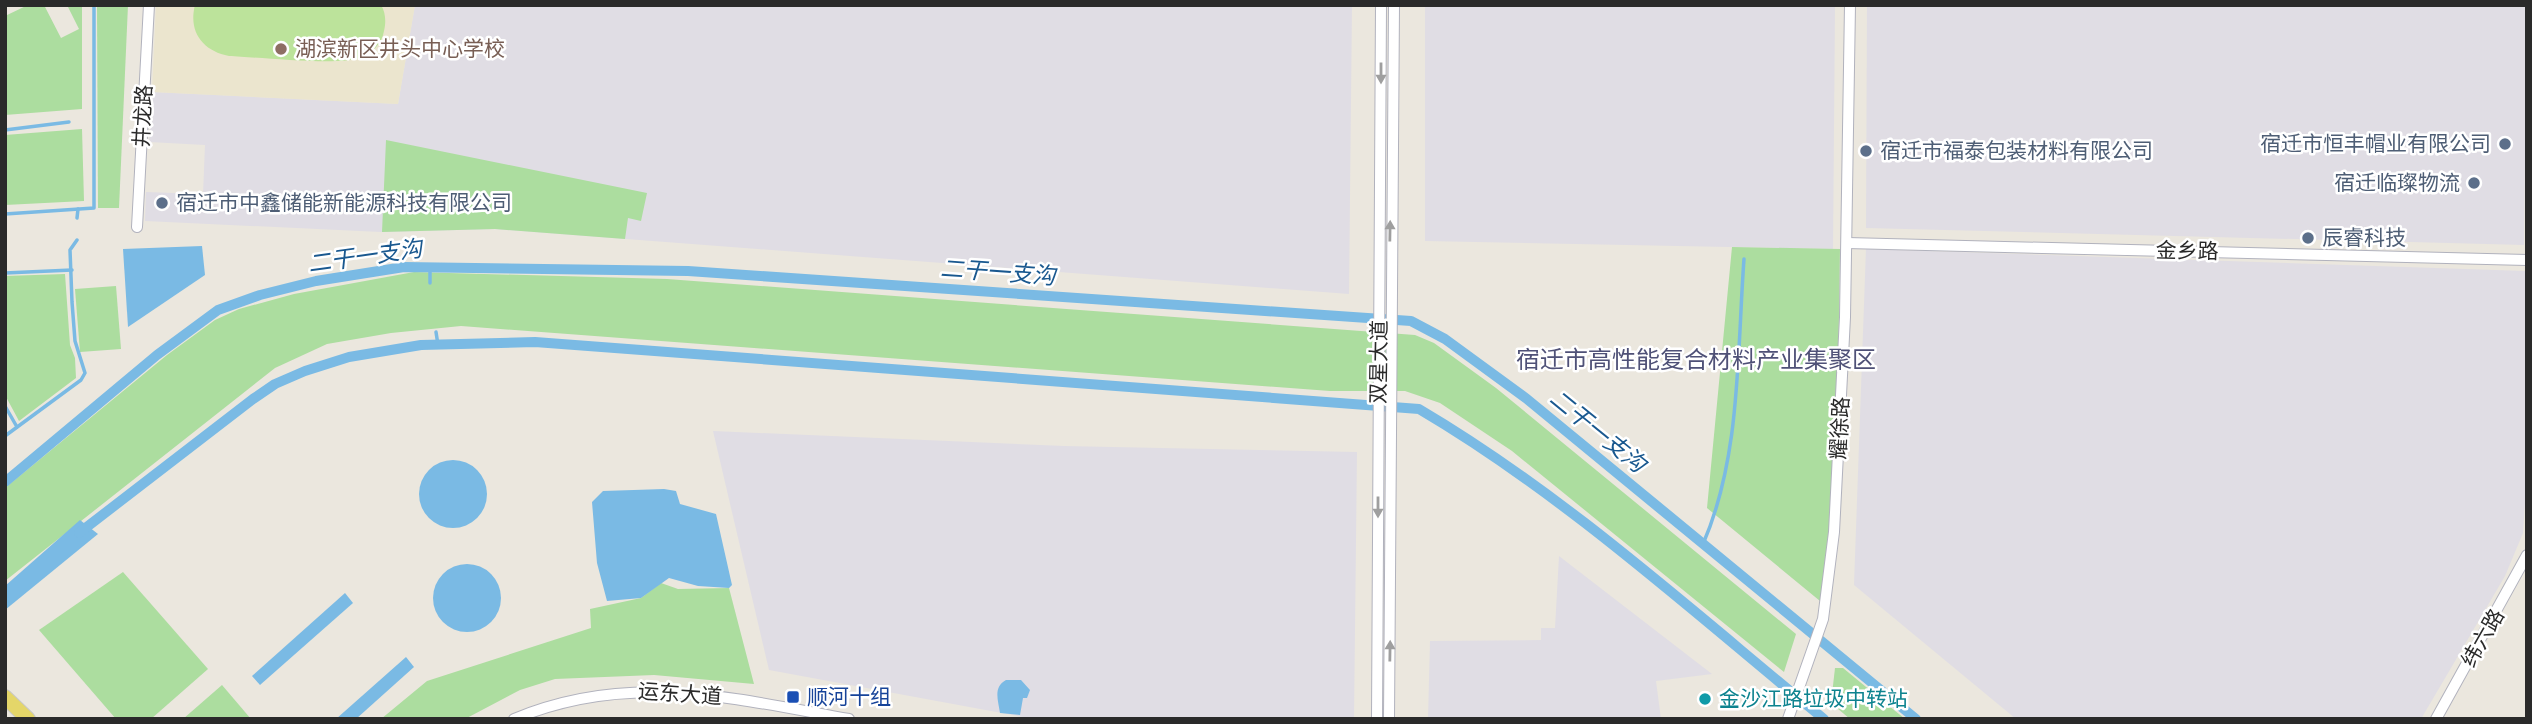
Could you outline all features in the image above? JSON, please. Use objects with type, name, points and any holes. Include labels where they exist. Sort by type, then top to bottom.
[{"type":"main road","points":[[5,697],[28,719]]},
{"type":"street","name":"井龙路","points":[[137,227],[149,5]]},
{"type":"street","name":"双星大道","points":[[1381,5],[1384,299]]},
{"type":"street","name":"双星大道","points":[[1384,299],[1394,5]]},
{"type":"street","name":"耀徐路","points":[[1788,719],[1823,619],[1835,532],[1847,243],[1850,5]]},
{"type":"street","name":"金乡路","points":[[1847,243],[2527,260]]},
{"type":"street","points":[[1377,719],[1384,299]]},
{"type":"street","points":[[1383,438],[1389,719]]},
{"type":"street","name":"纬六路","points":[[2436,719],[2527,555]]},
{"type":"street","name":"运东大道","points":[[514,719],[563,701],[626,691],[711,694],[849,719]]},
{"type":"street","points":[[774,705],[777,719]]},
{"type":"shaded area","name":"湖滨新区井头中心学校","points":[[156,5],[415,5],[398,104],[152,92]]},
{"type":"shaded area","points":[[415,5],[1352,5],[1349,294],[495,229],[381,232],[145,221],[146,192],[203,194],[205,145],[149,142],[152,92],[398,104]]},
{"type":"shaded area","points":[[1425,5],[1835,5],[1833,249],[1425,241]]},
{"type":"shaded area","points":[[1867,5],[2527,5],[2524,245],[1866,228]]},
{"type":"shaded area","points":[[1866,249],[2525,271],[2527,473],[2523,533],[2505,576],[2421,719],[2016,719],[1854,585]]},
{"type":"shaded area","points":[[713,431],[1064,446],[1357,452],[1354,719],[1034,719],[769,670]]},
{"type":"shaded area","points":[[1559,556],[1712,674],[1656,681],[1661,719],[1428,719],[1430,641],[1541,640],[1541,628],[1555,628]]},
{"type":"green space","points":[[28,5],[44,5],[61,38],[79,29],[67,5],[82,5],[82,109],[5,115],[5,16]]},
{"type":"green space","points":[[97,5],[128,5],[119,208],[98,208]]},
{"type":"green space","points":[[195,5],[381,5],[385,25],[383,36],[375,48],[359,58],[316,61],[229,56],[212,50],[200,39],[194,24]]},
{"type":"green space","points":[[82,129],[84,201],[5,205],[5,135]]},
{"type":"green space","points":[[386,140],[647,193],[641,221],[628,218],[625,239],[495,229],[382,232]]},
{"type":"green space","points":[[1732,247],[1840,249],[1834,470],[1820,601],[1707,508]]},
{"type":"green space","points":[[414,272],[667,279],[1415,335],[1434,343],[1496,388],[1796,634],[1784,672],[1512,451],[1440,403],[1405,391],[1330,391],[461,326],[391,333],[327,344],[275,368],[5,581],[5,488],[167,355],[215,320],[239,309],[294,294]]},
{"type":"green space","points":[[65,274],[70,345],[75,358],[76,378],[19,421],[5,395],[5,276]]},
{"type":"green space","points":[[116,286],[121,349],[80,352],[75,289]]},
{"type":"green space","points":[[123,572],[208,669],[151,719],[116,719],[39,630]]},
{"type":"green space","points":[[661,583],[678,589],[729,588],[754,684],[654,675],[555,679],[520,690],[465,719],[381,719],[427,681],[591,628],[590,609],[641,598]]},
{"type":"green space","points":[[1835,668],[1843,668],[1905,719],[1850,719],[1831,703]]},
{"type":"green space","points":[[222,685],[251,719],[183,719]]},
{"type":"water","points":[[202,246],[205,275],[128,327],[123,249]]},
{"type":"water","points":[[453,460],[466,463],[477,470],[484,481],[487,494],[484,507],[477,518],[466,525],[453,528],[440,525],[429,518],[422,507],[419,494],[422,481],[429,470],[440,463]]},
{"type":"water","points":[[603,491],[676,491],[680,504],[716,514],[732,585],[729,588],[698,586],[669,578],[641,598],[607,601],[597,563],[592,502]]},
{"type":"water","points":[[80,520],[98,534],[5,610],[5,586]]},
{"type":"water","points":[[467,564],[480,567],[491,574],[498,585],[501,598],[498,611],[491,622],[480,629],[467,632],[454,629],[443,622],[436,611],[433,598],[436,585],[443,574],[454,567]]},
{"type":"water","points":[[345,593],[353,603],[260,685],[252,676]]},
{"type":"water","points":[[406,657],[414,667],[356,719],[336,719]]},
{"type":"water","points":[[1006,680],[1021,680],[1030,690],[1027,698],[1023,698],[1020,715],[1000,713],[998,690]]},
{"type":"waterway","points":[[5,214],[94,208],[94,5]]},
{"type":"waterway","points":[[5,130],[69,122]]},
{"type":"waterway","points":[[77,218],[78,209]]},
{"type":"waterway","points":[[5,436],[81,380],[85,373],[75,341],[72,302],[70,250],[77,240]]},
{"type":"waterway","points":[[1703,544],[1715,511],[1731,440],[1744,259]]},
{"type":"waterway","points":[[430,266],[430,283]]},
{"type":"waterway","name":"二干一支沟","points":[[5,482],[157,355],[218,310],[260,295],[316,281],[404,267],[688,271],[1411,321],[1445,339],[1527,399],[1916,719]]},
{"type":"waterway","points":[[5,273],[72,270]]},
{"type":"waterway","points":[[436,332],[438,345]]},
{"type":"waterway","points":[[79,533],[275,384],[349,357],[421,345],[535,342],[1419,409],[1473,443],[1577,517],[1824,719]]},
{"type":"waterway","points":[[5,406],[17,427]]},
{"type":"place","name":"湖滨新区井头中心学校","points":[[281,49]]},
{"type":"place","name":"宿迁市恒丰帽业有限公司","points":[[2505,144]]},
{"type":"place","name":"宿迁市福泰包装材料有限公司","points":[[1866,151]]},
{"type":"place","name":"宿迁临璨物流","points":[[2474,183]]},
{"type":"place","name":"宿迁市中鑫储能新能源科技有限公司","points":[[162,203]]},
{"type":"place","name":"辰睿科技","points":[[2308,238]]},
{"type":"place","name":"顺河十组","points":[[793,697]]},
{"type":"place","name":"金沙江路垃圾中转站","points":[[1705,699]]},
{"type":"district","name":"宿迁市高性能复合材料产业集聚区","points":[[1696,360]]}]
